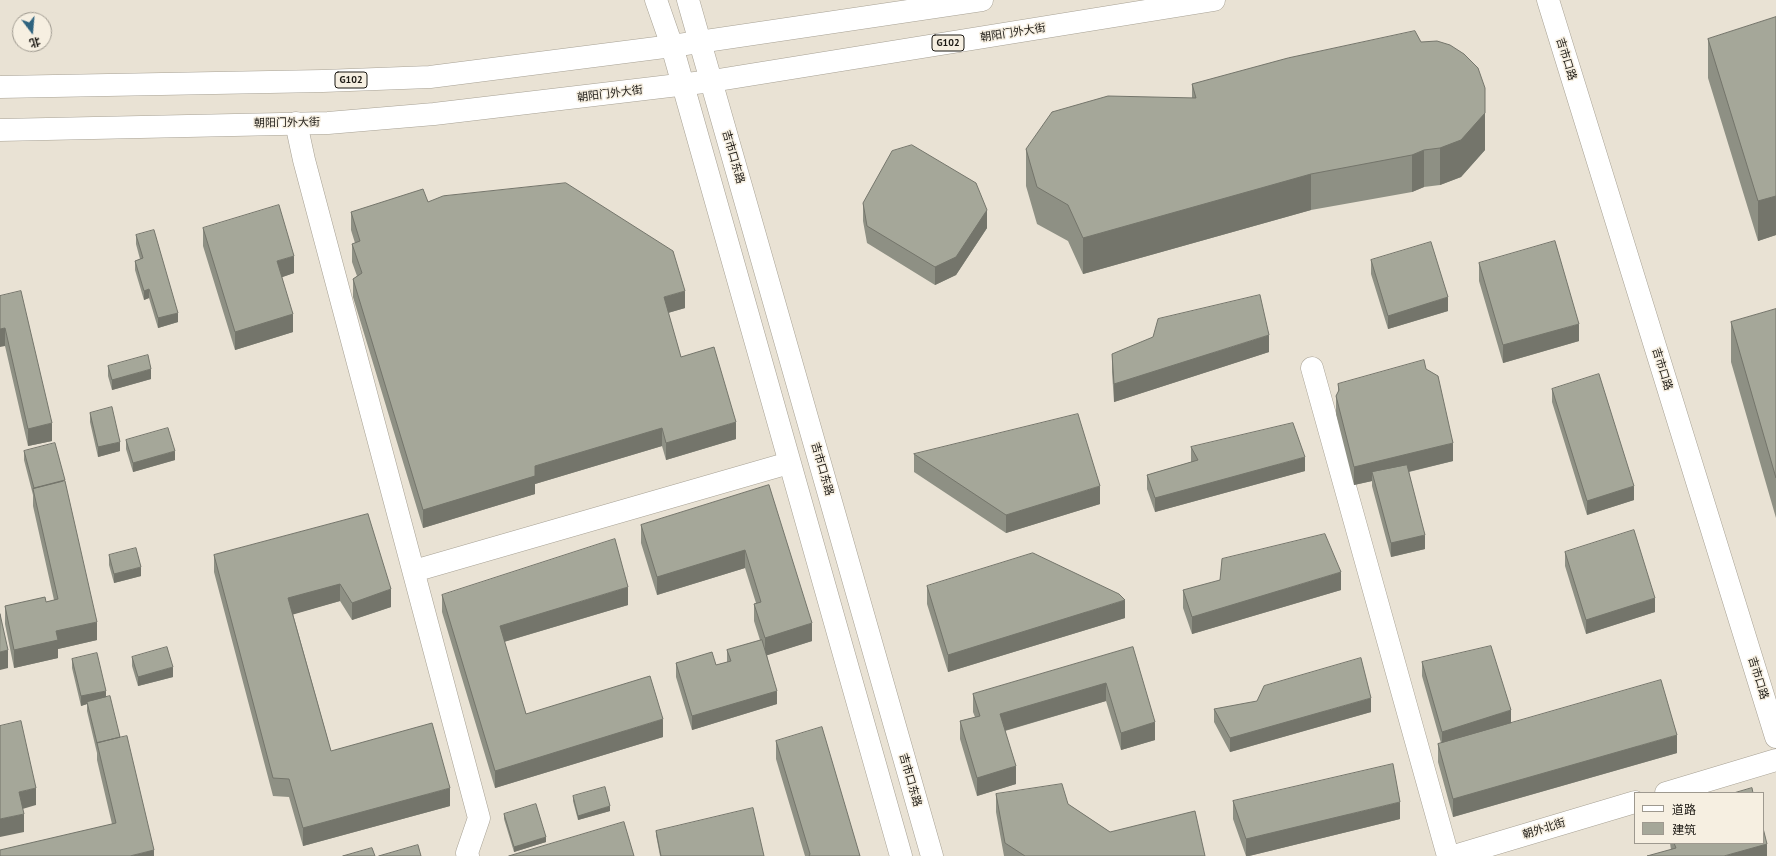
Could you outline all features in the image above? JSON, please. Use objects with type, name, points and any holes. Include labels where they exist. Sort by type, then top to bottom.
[{"type":"main road","points":[[656,0],[672,46],[901,856]]},
{"type":"main road","name":"吉市口东路","points":[[688,0],[932,856]]},
{"type":"main road","name":"G102","points":[[0,87],[323,81],[430,77],[672,46],[982,0]]},
{"type":"main road","name":"朝阳门外大街","points":[[0,130],[328,123],[434,114],[712,81],[1214,0]]},
{"type":"main road","name":"吉市口路","points":[[1548,0],[1776,737]]},
{"type":"main road","points":[[296,123],[304,160],[479,818],[467,853],[468,856]]},
{"type":"main road","points":[[1312,368],[1448,856]]},
{"type":"main road","points":[[414,571],[789,463]]},
{"type":"main road","points":[[1669,792],[1776,760]]},
{"type":"main road","name":"朝外北街","points":[[1454,856],[1634,802]]},
{"type":"building","points":[[1776,17],[1776,196],[1758,201],[1708,39]]},
{"type":"building","points":[[1415,31],[1421,42],[1437,41],[1450,45],[1464,54],[1478,68],[1485,88],[1485,113],[1461,140],[1440,148],[1424,150],[1412,155],[1311,174],[1083,238],[1068,205],[1037,187],[1026,149],[1052,112],[1108,96],[1196,98],[1192,84],[1288,58]]},
{"type":"building","points":[[912,145],[976,183],[987,210],[956,257],[935,267],[867,226],[863,203],[892,151]]},
{"type":"building","points":[[566,183],[673,251],[685,291],[664,297],[681,357],[714,347],[736,422],[666,443],[662,428],[535,466],[535,476],[423,510],[353,279],[362,273],[352,244],[360,241],[351,212],[423,189],[428,202],[443,196]]},
{"type":"building","points":[[279,205],[294,256],[277,261],[293,314],[235,332],[203,228]]},
{"type":"building","points":[[154,230],[178,313],[158,318],[149,289],[144,291],[135,261],[143,258],[136,235]]},
{"type":"building","points":[[1555,241],[1579,324],[1503,345],[1479,263]]},
{"type":"building","points":[[1431,242],[1448,297],[1388,316],[1371,260]]},
{"type":"building","points":[[21,291],[52,423],[28,429],[5,328],[0,329],[0,296]]},
{"type":"building","points":[[1260,295],[1269,335],[1114,384],[1112,354],[1153,337],[1158,319]]},
{"type":"building","points":[[1776,309],[1776,478],[1731,322]]},
{"type":"building","points":[[148,355],[151,369],[112,380],[108,366]]},
{"type":"building","points":[[1424,360],[1426,369],[1438,376],[1453,443],[1354,467],[1336,396],[1339,390],[1338,384]]},
{"type":"building","points":[[1599,374],[1634,486],[1587,501],[1552,389]]},
{"type":"building","points":[[112,407],[120,442],[98,447],[90,413]]},
{"type":"building","points":[[1078,414],[1100,486],[1006,515],[914,454]]},
{"type":"building","points":[[1293,423],[1305,457],[1155,498],[1147,475],[1198,460],[1191,447]]},
{"type":"building","points":[[168,428],[175,451],[133,463],[126,440]]},
{"type":"building","points":[[55,443],[65,480],[34,488],[24,451]]},
{"type":"building","points":[[1407,465],[1425,535],[1391,543],[1372,472]]},
{"type":"building","points":[[65,481],[97,622],[56,631],[58,640],[14,650],[5,606],[45,597],[46,602],[58,599],[33,489]]},
{"type":"building","points":[[769,485],[812,623],[765,638],[754,604],[761,602],[745,550],[657,577],[641,525]]},
{"type":"building","points":[[368,514],[391,589],[352,603],[340,584],[288,598],[331,751],[432,723],[450,788],[303,828],[289,779],[273,778],[214,555]]},
{"type":"building","points":[[1634,530],[1655,598],[1586,620],[1565,552]]},
{"type":"building","points":[[1325,534],[1341,572],[1192,617],[1183,590],[1220,580],[1222,559]]},
{"type":"building","points":[[615,539],[628,587],[500,626],[526,714],[650,676],[663,719],[495,771],[442,595]]},
{"type":"building","points":[[136,548],[141,567],[114,574],[109,555]]},
{"type":"building","points":[[1033,553],[1119,594],[1125,600],[948,655],[927,586]]},
{"type":"building","points":[[0,614],[8,650],[0,652]]},
{"type":"building","points":[[762,640],[777,691],[692,716],[676,663],[712,652],[716,665],[731,661],[727,650]]},
{"type":"building","points":[[1491,646],[1511,710],[1442,732],[1422,662]]},
{"type":"building","points":[[167,647],[173,667],[138,677],[132,657]]},
{"type":"building","points":[[1133,647],[1155,722],[1121,733],[1106,683],[1000,714],[1016,766],[977,778],[960,721],[980,716],[973,694]]},
{"type":"building","points":[[97,653],[106,691],[81,696],[72,659]]},
{"type":"building","points":[[1361,658],[1371,698],[1230,738],[1214,709],[1257,701],[1264,686]]},
{"type":"building","points":[[1661,680],[1677,735],[1453,799],[1438,744]]},
{"type":"building","points":[[110,696],[120,737],[97,743],[87,702]]},
{"type":"building","points":[[21,721],[36,788],[19,792],[24,814],[0,819],[0,726]]},
{"type":"building","points":[[822,727],[860,856],[809,856],[810,854],[776,741]]},
{"type":"building","points":[[127,736],[154,850],[130,856],[0,856],[0,850],[116,823],[97,743]]},
{"type":"building","points":[[1393,764],[1400,802],[1246,839],[1233,801]]},
{"type":"building","points":[[1062,784],[1068,804],[1110,832],[1195,811],[1205,856],[1025,856],[1005,843],[996,794]]},
{"type":"building","points":[[605,787],[610,806],[578,816],[573,796]]},
{"type":"building","points":[[1752,788],[1753,792],[1738,792]]},
{"type":"building","points":[[536,804],[546,837],[514,847],[504,814]]},
{"type":"building","points":[[753,808],[764,856],[661,856],[656,831]]},
{"type":"building","points":[[624,822],[634,856],[509,856]]},
{"type":"building","points":[[1764,832],[1767,844],[1724,856],[1647,856],[1676,848],[1674,844],[1764,844]]},
{"type":"building","points":[[418,845],[421,856],[379,856]]},
{"type":"building","points":[[372,848],[375,856],[343,856]]}]
